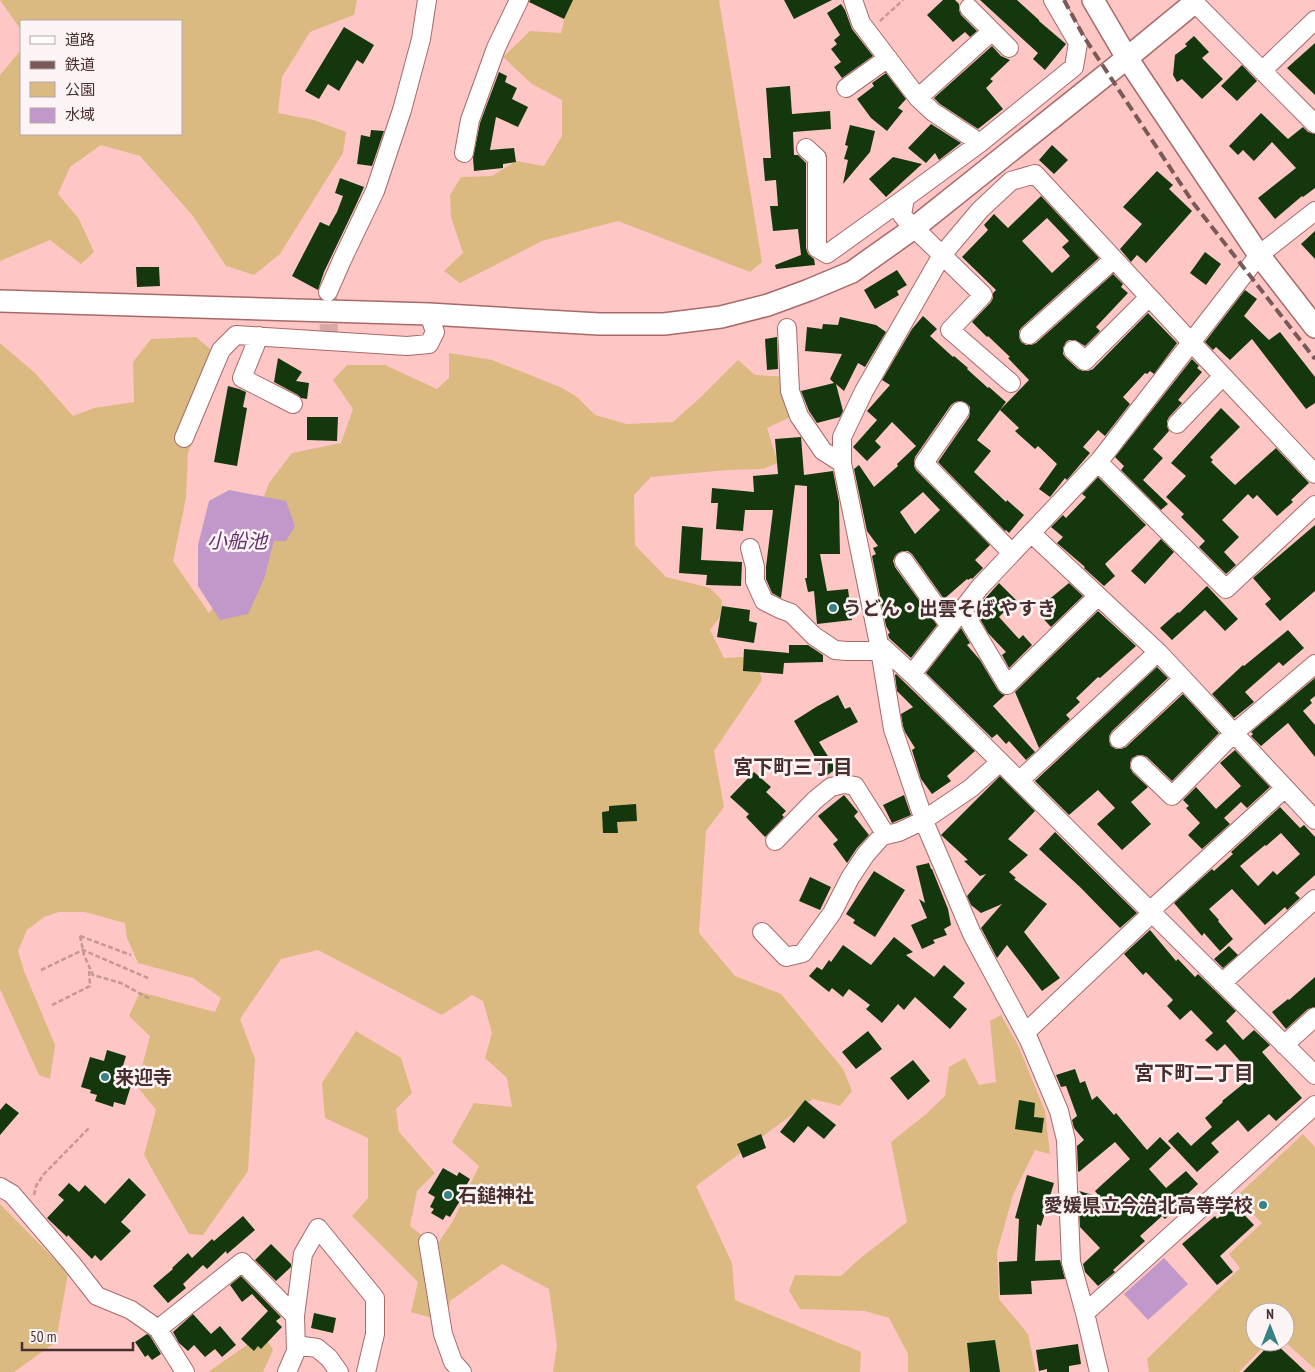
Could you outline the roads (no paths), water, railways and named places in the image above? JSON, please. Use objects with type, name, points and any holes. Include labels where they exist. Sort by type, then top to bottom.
[{"type":"street","points":[[328,292],[374,191],[399,120],[421,38],[427,0]]},
{"type":"street","points":[[464,153],[470,120],[496,48],[519,0]]},
{"type":"street","points":[[853,0],[861,23],[918,98],[933,112],[980,143]]},
{"type":"street","points":[[806,148],[817,158],[817,248],[827,254],[980,143],[1074,67],[1078,43],[1053,0]]},
{"type":"street","points":[[1093,0],[1127,58],[1259,255],[1315,327]]},
{"type":"street","points":[[0,301],[429,314],[599,324],[664,324],[721,317],[768,305],[852,272],[914,228],[1127,58],[1193,1],[1315,124]]},
{"type":"street","points":[[969,8],[1008,48]]},
{"type":"street","points":[[1262,70],[1315,20]]},
{"type":"street","points":[[918,98],[992,31]]},
{"type":"street","points":[[846,88],[888,58]]},
{"type":"street","points":[[1098,1372],[1071,1262],[1066,1140],[1059,1112],[1026,1033],[972,934],[924,820],[893,729],[880,648],[842,463],[842,437],[864,391],[942,255],[980,210],[1011,181],[1035,174],[1315,474]]},
{"type":"street","points":[[905,198],[902,215],[906,220],[983,295],[950,330],[1011,383]]},
{"type":"street","points":[[912,674],[980,587],[1098,462],[1259,255],[1315,211]]},
{"type":"street","points":[[1029,335],[1114,259]]},
{"type":"street","points":[[1073,350],[1085,361],[1149,297]]},
{"type":"street","points":[[184,438],[220,350],[236,335],[407,346],[429,344],[435,332],[429,314]]},
{"type":"street","points":[[787,328],[790,391],[799,416],[823,451],[842,463]]},
{"type":"street","points":[[259,336],[242,378],[293,404]]},
{"type":"street","points":[[1177,424],[1223,376]]},
{"type":"street","points":[[960,411],[924,463],[1012,553]]},
{"type":"street","points":[[1098,462],[1226,589],[1315,505]]},
{"type":"street","points":[[1031,533],[1158,652],[1315,820]]},
{"type":"street","points":[[750,548],[755,567],[755,582],[764,601],[792,613],[814,636],[835,650],[880,648],[912,674],[1315,1075]]},
{"type":"street","points":[[904,561],[950,626]]},
{"type":"street","points":[[962,610],[1007,685],[1098,596]]},
{"type":"street","points":[[1020,781],[1158,652]]},
{"type":"street","points":[[1140,765],[1172,796],[1234,733],[1315,664]]},
{"type":"street","points":[[1119,739],[1183,680]]},
{"type":"street","points":[[762,932],[786,957],[803,953],[832,913],[850,878],[866,854],[882,836],[899,832],[924,820],[971,788],[1000,762]]},
{"type":"street","points":[[775,842],[815,800],[831,787],[844,784],[855,786],[886,835]]},
{"type":"street","points":[[1026,1033],[1151,912],[1285,788]]},
{"type":"street","points":[[1222,983],[1315,899]]},
{"type":"street","points":[[1284,1045],[1315,1017]]},
{"type":"street","points":[[1085,1313],[1315,1105]]},
{"type":"street","points":[[0,1187],[12,1194],[97,1296],[131,1310],[158,1329],[185,1372]]},
{"type":"street","points":[[287,1372],[296,1351],[295,1316],[303,1254],[318,1228],[375,1298],[375,1334],[366,1372]]},
{"type":"street","points":[[428,1242],[443,1334],[454,1362],[462,1372]]},
{"type":"street","points":[[158,1329],[242,1262],[295,1316]]},
{"type":"street","points":[[296,1345],[317,1348],[329,1358],[339,1372]]},
{"type":"water","name":"小船池","points":[[229,490],[286,501],[295,526],[286,541],[274,541],[264,579],[248,614],[220,620],[198,586],[198,545],[209,501]]},
{"type":"water","points":[[1164,1258],[1188,1284],[1148,1320],[1124,1294]]},
{"type":"tunnel","points":[[328,297],[329,340]]},
{"type":"railway","points":[[1064,0],[1084,37],[1194,204],[1315,359]]},
{"type":"place","name":"うどん・出雲そば やすき","points":[[833,608]]},
{"type":"place","name":"来迎寺","points":[[105,1077]]},
{"type":"place","name":"石鎚神社","points":[[448,1195]]},
{"type":"place","name":"愛媛県立今治北高等学校","points":[[1263,1205]]},
{"type":"district","name":"宮下町三丁目","points":[[793,767]]},
{"type":"district","name":"宮下町二丁目","points":[[1194,1073]]}]
